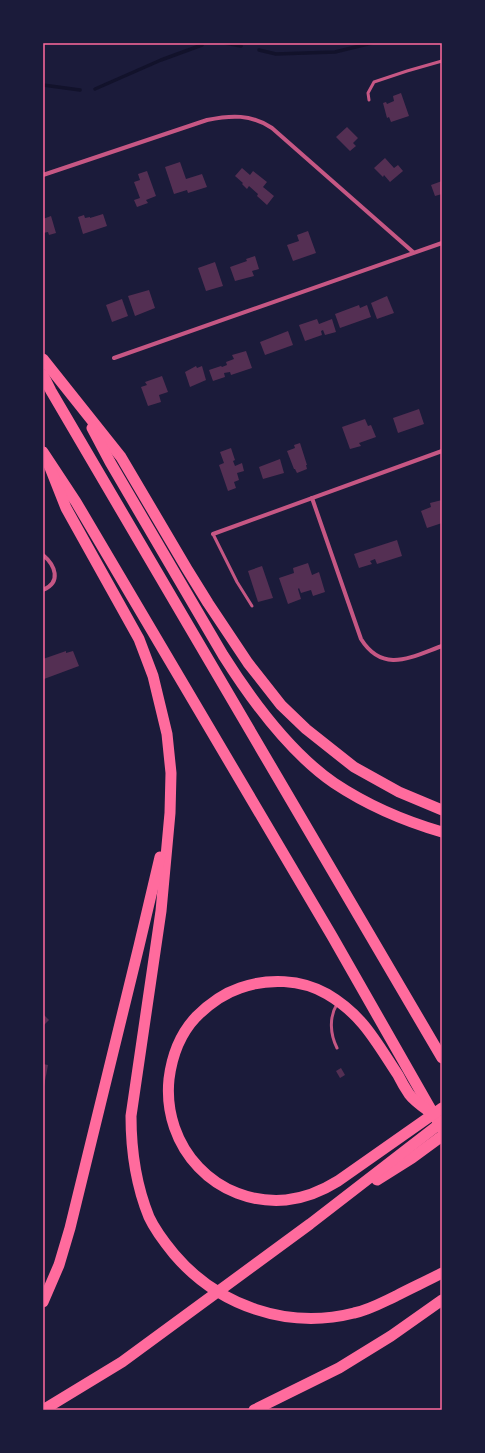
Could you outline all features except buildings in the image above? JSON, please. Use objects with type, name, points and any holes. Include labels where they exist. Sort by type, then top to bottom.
[{"type":"highway","points":[[43,359],[121,457],[204,596],[248,664],[281,705],[322,743],[354,766],[399,792],[442,810]]},
{"type":"highway","points":[[43,375],[63,412],[442,1058]]},
{"type":"highway","points":[[80,405],[110,462],[223,655],[240,682],[279,732],[314,767],[334,783],[385,811],[412,823],[442,832]]},
{"type":"highway","points":[[45,456],[66,508],[139,640],[153,676],[163,715],[170,754],[170,813],[161,911],[131,1116],[131,1137],[136,1174],[149,1216],[159,1234],[182,1263],[215,1291],[234,1301],[257,1310],[278,1315],[300,1318],[328,1318],[355,1313],[442,1273]]},
{"type":"highway","points":[[45,456],[84,515],[332,936],[419,1088],[440,1116],[442,1129]]},
{"type":"highway","points":[[43,1302],[59,1265],[70,1228],[170,813]]},
{"type":"highway","points":[[264,982],[282,982],[319,990],[350,1009],[363,1023],[410,1095],[440,1116],[338,1181],[317,1192],[295,1199],[262,1200],[240,1194],[218,1183],[200,1168],[189,1156],[178,1138],[172,1120],[168,1102],[170,1075],[174,1055],[181,1038],[191,1022],[204,1009],[219,997],[245,986],[264,982]]},
{"type":"highway","points":[[310,1224],[440,1116]]},
{"type":"highway","points":[[43,1410],[122,1362],[310,1224],[412,1158],[442,1136]]},
{"type":"highway","points":[[254,1410],[339,1368],[391,1336],[442,1300]]},
{"type":"street","points":[[43,175],[207,120],[228,116],[253,119],[272,128],[413,252]]},
{"type":"street","points":[[114,358],[442,243]]},
{"type":"street","points":[[213,534],[442,451]]},
{"type":"street","points":[[312,498],[361,639],[367,648],[373,653],[395,661],[410,658],[442,646]]},
{"type":"street","points":[[43,555],[48,560],[55,574],[54,582],[43,590]]},
{"type":"lane","points":[[369,100],[368,94],[374,82],[442,61]]},
{"type":"lane","points":[[213,534],[237,582],[252,606]]},
{"type":"lane","points":[[337,1048],[331,1031],[333,1013],[339,1002]]},
{"type":"waterway","points":[[225,43],[241,46]]},
{"type":"waterway","points":[[259,50],[276,54],[335,52],[372,43]]},
{"type":"waterway","points":[[95,89],[161,60],[202,45]]},
{"type":"waterway","points":[[43,85],[80,90]]}]
